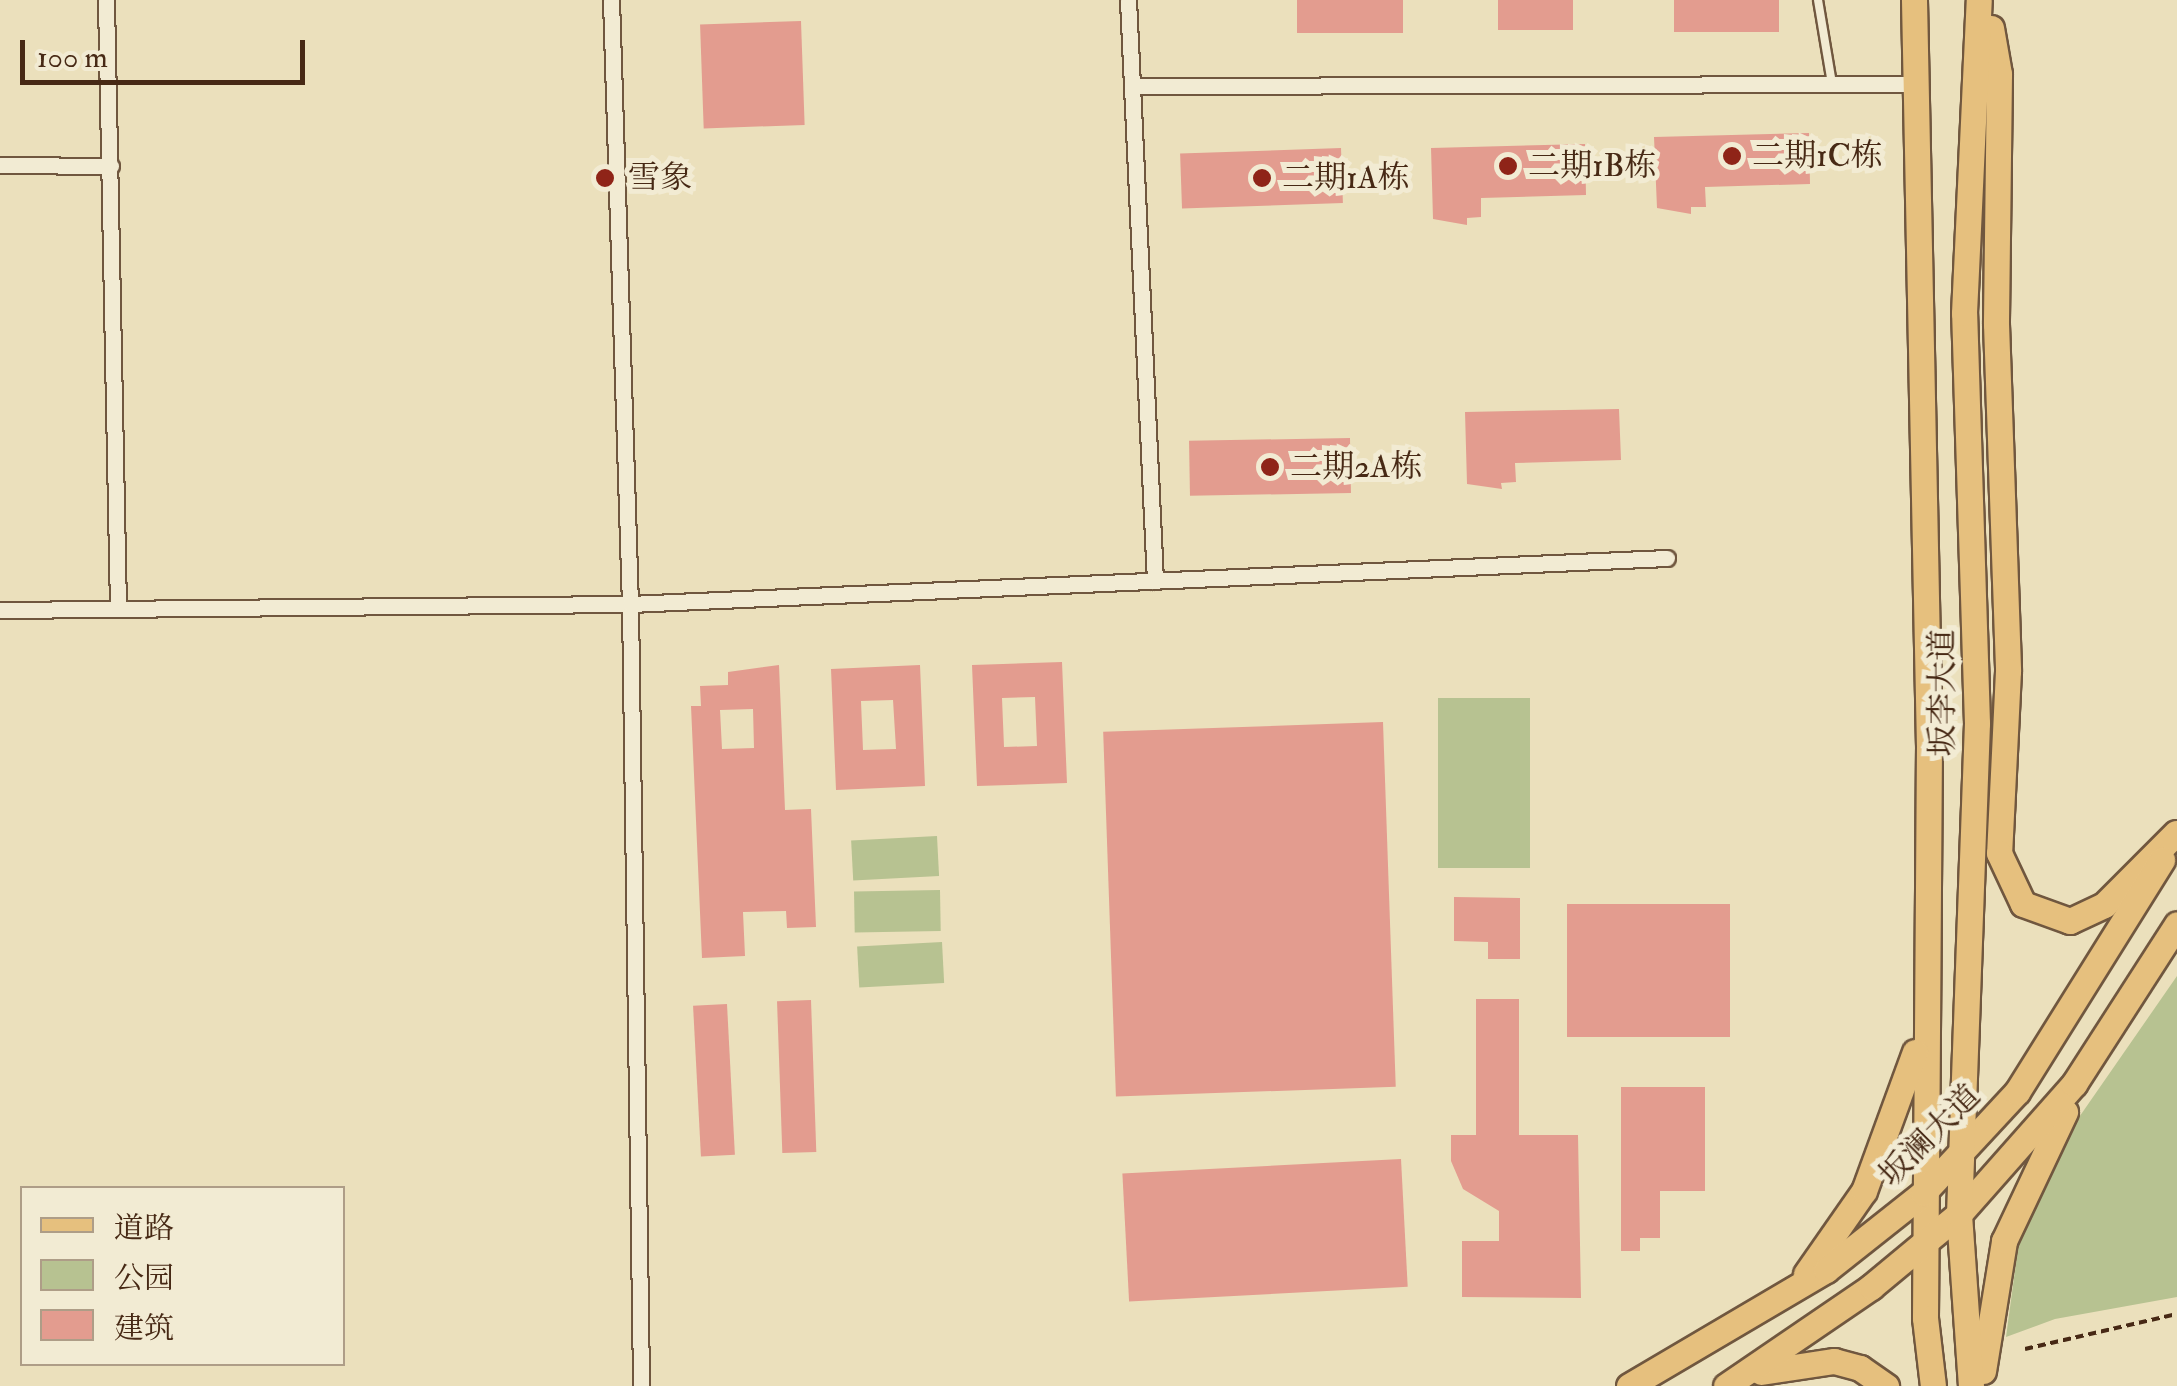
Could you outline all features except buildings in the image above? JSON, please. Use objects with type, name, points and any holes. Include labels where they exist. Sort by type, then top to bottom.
[{"type":"main road","name":"坂李大道","points":[[1914,0],[1929,745],[1922,1020],[1923,1193],[1932,1386]]},
{"type":"main road","name":"坂李大道","points":[[1972,1386],[1959,1214],[1977,724],[1964,313],[1981,0]]},
{"type":"main road","points":[[1981,0],[1999,74],[2001,171],[1996,324],[2008,671],[1999,853],[2023,904],[2070,921],[2104,905],[2176,832]]},
{"type":"main road","name":"坂澜大道","points":[[1629,1386],[1777,1301],[1867,1241],[1960,1156],[2018,1092],[2074,1011],[2176,832]]},
{"type":"main road","points":[[1982,1386],[1990,1302],[2004,1241],[2103,1042],[2177,924]]},
{"type":"main road","points":[[1777,1301],[1822,1255],[1864,1191],[1922,1020]]},
{"type":"main road","points":[[1730,1384],[1959,1214],[2103,1042]]},
{"type":"main road","points":[[1730,1384],[1782,1366],[1834,1361],[1860,1368],[1886,1386]]},
{"type":"street","points":[[106,0],[118,609]]},
{"type":"street","points":[[611,0],[630,604],[641,1386]]},
{"type":"street","points":[[1128,0],[1155,581]]},
{"type":"street","points":[[1132,86],[1917,84]]},
{"type":"street","points":[[0,165],[111,166]]},
{"type":"street","points":[[0,610],[630,604],[1666,558]]},
{"type":"lane","points":[[1818,0],[1832,84]]},
{"type":"path","points":[[2025,1350],[2177,1314]]},
{"type":"green space","points":[[1438,698],[1530,698],[1530,868],[1438,868]]},
{"type":"green space","points":[[937,836],[939,876],[853,880],[851,841]]},
{"type":"green space","points":[[940,890],[941,931],[855,932],[854,892]]},
{"type":"green space","points":[[942,942],[944,983],[859,987],[857,946]]},
{"type":"green space","points":[[2177,976],[2177,1297],[2055,1319],[2006,1337],[2022,1219],[2057,1149]]},
{"type":"place","name":"二期1C栋","points":[[1732,156]]},
{"type":"place","name":"二期1B栋","points":[[1508,166]]},
{"type":"place","name":"雪象","points":[[605,178]]},
{"type":"place","name":"二期1A栋","points":[[1262,178]]},
{"type":"place","name":"二期2A栋","points":[[1270,467]]}]
